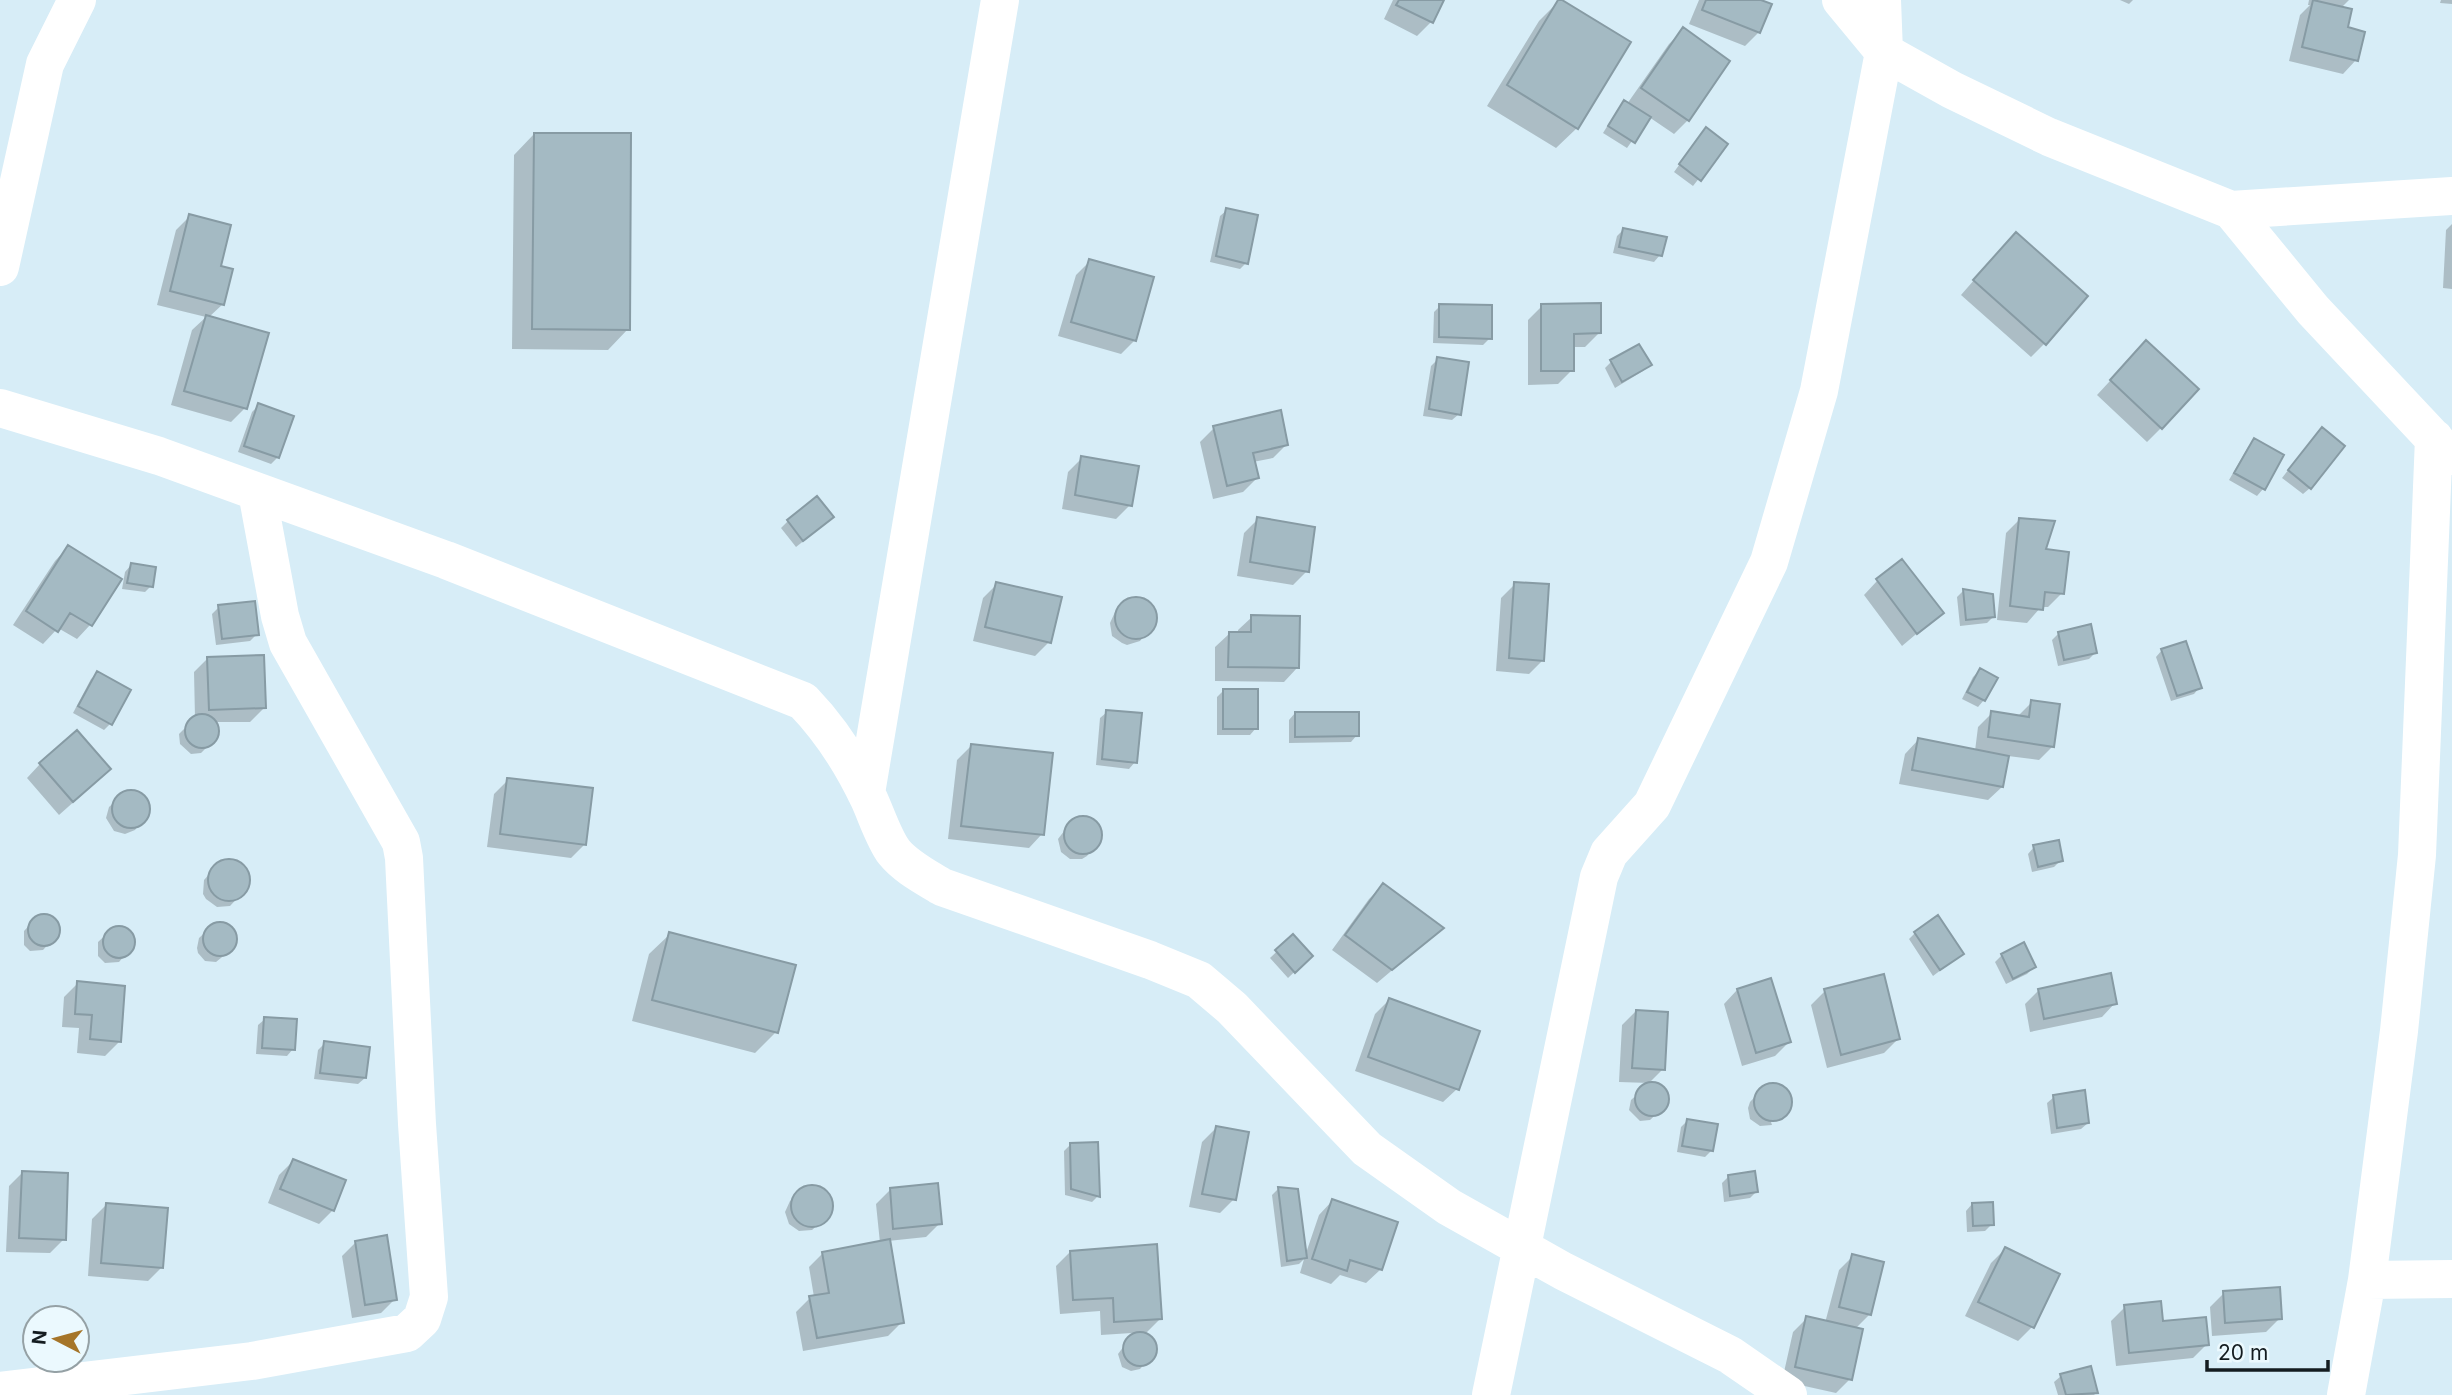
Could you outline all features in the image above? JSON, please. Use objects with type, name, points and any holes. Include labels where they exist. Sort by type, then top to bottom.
[{"type":"street","points":[[0,267],[45,64],[77,0]]},
{"type":"street","points":[[866,793],[1000,0]]},
{"type":"street","points":[[1841,0],[1884,52],[1952,90],[2049,137],[2231,211],[2452,196]]},
{"type":"street","points":[[1491,1395],[1599,877],[1609,853],[1652,805],[1769,562],[1819,391],[1884,52],[1882,0]]},
{"type":"street","points":[[2231,211],[2313,310],[2443,448],[2417,855],[2399,1031],[2367,1280],[2346,1395]]},
{"type":"street","points":[[0,408],[159,456],[446,560],[803,701],[821,719],[866,793],[894,852],[917,871],[942,887],[1150,960],[1199,981],[1232,1008],[1367,1149],[1449,1207],[1522,1250],[1730,1355],[1788,1395]]},
{"type":"street","points":[[0,1391],[251,1361],[407,1333],[422,1319],[429,1297],[401,842],[288,643],[280,616],[257,492]]},
{"type":"street","points":[[2367,1280],[2452,1279]]},
{"type":"building","points":[[1399,0],[1444,0],[1433,23],[1396,5]]},
{"type":"building","points":[[1558,0],[1631,42],[1578,129],[1507,85]]},
{"type":"building","points":[[1706,0],[1761,0],[1772,4],[1760,33],[1702,10]]},
{"type":"building","points":[[2313,0],[2352,9],[2348,27],[2365,32],[2358,61],[2302,47]]},
{"type":"building","points":[[1683,27],[1730,61],[1689,121],[1641,88]]},
{"type":"building","points":[[1624,100],[1651,117],[1635,143],[1608,126]]},
{"type":"building","points":[[1706,127],[1728,144],[1701,181],[1679,164]]},
{"type":"building","points":[[534,133],[631,133],[630,330],[532,329]]},
{"type":"building","points":[[1226,208],[1258,215],[1248,264],[1216,256]]},
{"type":"building","points":[[189,214],[231,225],[221,266],[233,269],[224,305],[170,291]]},
{"type":"building","points":[[1623,228],[1667,237],[1662,256],[1619,247]]},
{"type":"building","points":[[2016,232],[2088,296],[2046,345],[1973,280]]},
{"type":"building","points":[[1089,259],[1154,277],[1136,341],[1071,322]]},
{"type":"building","points":[[1601,303],[1601,333],[1574,334],[1574,371],[1541,371],[1541,304]]},
{"type":"building","points":[[1439,304],[1492,305],[1492,339],[1439,337]]},
{"type":"building","points":[[206,315],[269,333],[247,409],[184,391]]},
{"type":"building","points":[[2146,340],[2199,389],[2162,429],[2110,380]]},
{"type":"building","points":[[1639,344],[1652,365],[1622,382],[1610,360]]},
{"type":"building","points":[[1437,357],[1469,362],[1461,415],[1429,409]]},
{"type":"building","points":[[258,403],[294,416],[279,458],[244,446]]},
{"type":"building","points":[[1281,410],[1288,445],[1253,453],[1259,478],[1227,486],[1213,426]]},
{"type":"building","points":[[2322,427],[2345,446],[2311,489],[2288,470]]},
{"type":"building","points":[[2254,438],[2284,455],[2265,490],[2234,473]]},
{"type":"building","points":[[1081,456],[1139,466],[1132,506],[1075,495]]},
{"type":"building","points":[[817,496],[834,517],[803,541],[787,520]]},
{"type":"building","points":[[1257,517],[1315,527],[1309,572],[1250,562]]},
{"type":"building","points":[[2019,518],[2055,521],[2046,549],[2069,552],[2064,594],[2045,592],[2043,610],[2010,606]]},
{"type":"building","points":[[68,545],[122,579],[92,626],[70,613],[58,632],[26,611]]},
{"type":"building","points":[[1902,559],[1944,613],[1917,634],[1876,579]]},
{"type":"building","points":[[131,563],[156,567],[153,587],[127,583]]},
{"type":"building","points":[[996,582],[1062,597],[1051,643],[985,627]]},
{"type":"building","points":[[1514,582],[1549,584],[1544,661],[1509,658]]},
{"type":"building","points":[[1963,589],[1993,594],[1995,617],[1966,620]]},
{"type":"building","points":[[1136,597],[1151,603],[1157,618],[1151,633],[1136,639],[1121,633],[1115,618],[1121,603]]},
{"type":"building","points":[[255,601],[259,635],[222,639],[218,605]]},
{"type":"building","points":[[1251,615],[1300,616],[1299,668],[1228,667],[1229,632],[1251,632]]},
{"type":"building","points":[[2091,624],[2097,653],[2064,660],[2058,632]]},
{"type":"building","points":[[2186,641],[2202,688],[2177,696],[2161,649]]},
{"type":"building","points":[[264,655],[266,708],[209,710],[207,657]]},
{"type":"building","points":[[1980,668],[1998,678],[1985,701],[1967,692]]},
{"type":"building","points":[[97,671],[131,690],[112,725],[78,706]]},
{"type":"building","points":[[1223,689],[1258,689],[1258,729],[1223,729]]},
{"type":"building","points":[[2031,700],[2060,704],[2054,747],[1988,737],[1991,711],[2029,717]]},
{"type":"building","points":[[1106,710],[1142,713],[1137,763],[1102,759]]},
{"type":"building","points":[[1295,712],[1359,712],[1359,736],[1295,737]]},
{"type":"building","points":[[202,714],[214,719],[219,731],[214,743],[202,748],[190,743],[185,731],[190,719]]},
{"type":"building","points":[[77,730],[111,769],[73,802],[39,763]]},
{"type":"building","points":[[1918,738],[2009,756],[2003,787],[1912,770]]},
{"type":"building","points":[[971,744],[1053,753],[1044,835],[961,826]]},
{"type":"building","points":[[507,778],[593,788],[586,845],[500,834]]},
{"type":"building","points":[[131,790],[145,795],[150,809],[145,823],[131,828],[117,823],[112,809],[117,795]]},
{"type":"building","points":[[1083,816],[1097,821],[1102,835],[1097,849],[1083,854],[1069,849],[1064,835],[1069,821]]},
{"type":"building","points":[[2059,840],[2063,861],[2038,867],[2033,845]]},
{"type":"building","points":[[229,859],[244,865],[250,880],[244,895],[229,901],[214,895],[208,880],[214,865]]},
{"type":"building","points":[[1383,883],[1444,928],[1392,970],[1345,935]]},
{"type":"building","points":[[44,914],[55,919],[60,930],[55,941],[44,946],[33,941],[28,930],[33,919]]},
{"type":"building","points":[[1938,915],[1964,954],[1940,970],[1914,932]]},
{"type":"building","points":[[220,922],[232,927],[237,939],[232,951],[220,956],[208,951],[203,939],[208,927]]},
{"type":"building","points":[[119,926],[131,930],[135,942],[131,954],[119,958],[107,954],[103,942],[107,930]]},
{"type":"building","points":[[669,932],[796,965],[778,1033],[652,1000]]},
{"type":"building","points":[[1293,934],[1313,956],[1295,973],[1275,950]]},
{"type":"building","points":[[2024,942],[2036,967],[2013,979],[2001,954]]},
{"type":"building","points":[[2111,973],[2117,1004],[2044,1019],[2038,989]]},
{"type":"building","points":[[1884,974],[1900,1039],[1841,1055],[1824,989]]},
{"type":"building","points":[[1771,978],[1791,1042],[1756,1053],[1737,989]]},
{"type":"building","points":[[77,981],[125,986],[121,1042],[90,1039],[92,1015],[75,1014]]},
{"type":"building","points":[[1389,998],[1480,1031],[1459,1090],[1368,1057]]},
{"type":"building","points":[[1636,1010],[1668,1012],[1665,1070],[1632,1068]]},
{"type":"building","points":[[264,1017],[297,1019],[295,1050],[262,1048]]},
{"type":"building","points":[[324,1041],[370,1047],[366,1078],[320,1073]]},
{"type":"building","points":[[1652,1082],[1664,1087],[1669,1099],[1664,1111],[1652,1116],[1640,1111],[1635,1099],[1640,1087]]},
{"type":"building","points":[[1773,1083],[1786,1089],[1792,1102],[1786,1115],[1773,1121],[1760,1115],[1754,1102],[1760,1089]]},
{"type":"building","points":[[2085,1090],[2089,1123],[2057,1128],[2053,1095]]},
{"type":"building","points":[[1687,1119],[1718,1124],[1713,1151],[1682,1146]]},
{"type":"building","points":[[1216,1126],[1249,1132],[1236,1200],[1202,1194]]},
{"type":"building","points":[[1098,1142],[1100,1197],[1071,1189],[1070,1143]]},
{"type":"building","points":[[293,1159],[346,1180],[334,1211],[280,1189]]},
{"type":"building","points":[[22,1171],[68,1173],[66,1240],[19,1238]]},
{"type":"building","points":[[1755,1171],[1758,1192],[1730,1196],[1728,1175]]},
{"type":"building","points":[[938,1183],[942,1224],[893,1229],[890,1188]]},
{"type":"building","points":[[812,1185],[827,1191],[833,1206],[827,1221],[812,1227],[797,1221],[791,1206],[797,1191]]},
{"type":"building","points":[[1278,1187],[1298,1189],[1307,1258],[1287,1261]]},
{"type":"building","points":[[1332,1199],[1398,1222],[1382,1270],[1350,1260],[1347,1271],[1312,1259]]},
{"type":"building","points":[[1993,1202],[1994,1225],[1973,1226],[1972,1203]]},
{"type":"building","points":[[106,1203],[168,1208],[163,1268],[101,1263]]},
{"type":"building","points":[[387,1235],[397,1300],[365,1305],[355,1241]]},
{"type":"building","points":[[890,1239],[904,1323],[817,1338],[809,1296],[829,1293],[822,1252]]},
{"type":"building","points":[[1157,1244],[1162,1319],[1114,1322],[1113,1298],[1073,1300],[1070,1251]]},
{"type":"building","points":[[2005,1247],[2060,1274],[2034,1328],[1978,1302]]},
{"type":"building","points":[[1852,1254],[1884,1262],[1871,1315],[1839,1307]]},
{"type":"building","points":[[2280,1287],[2282,1319],[2225,1323],[2223,1291]]},
{"type":"building","points":[[2161,1301],[2163,1321],[2206,1317],[2209,1345],[2129,1353],[2124,1305]]},
{"type":"building","points":[[1806,1316],[1863,1329],[1852,1380],[1795,1367]]},
{"type":"building","points":[[1140,1332],[1152,1337],[1157,1349],[1152,1361],[1140,1366],[1128,1361],[1123,1349],[1128,1337]]},
{"type":"building","points":[[2091,1366],[2098,1393],[2066,1395],[2060,1374]]}]
